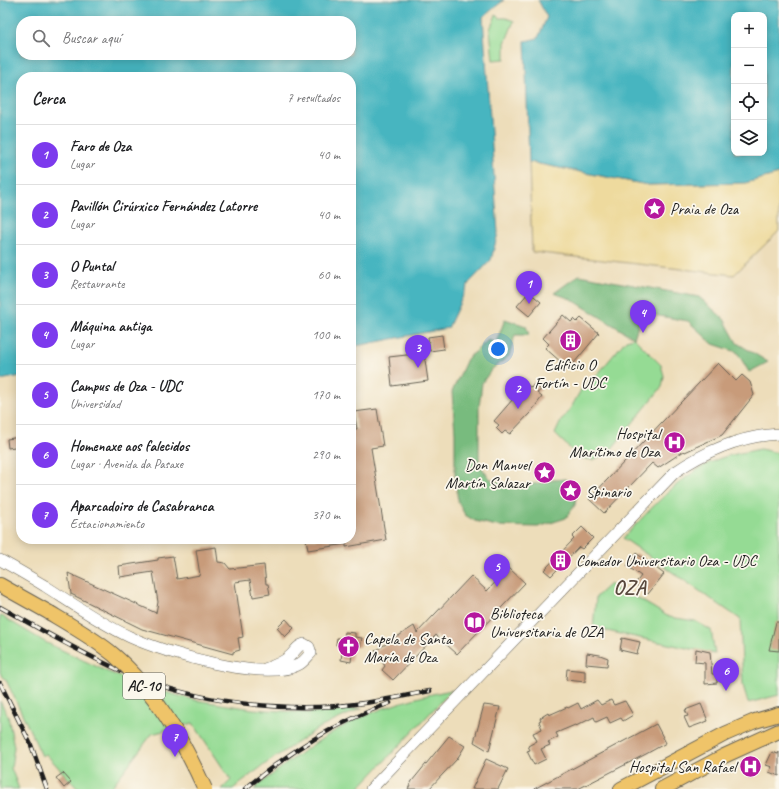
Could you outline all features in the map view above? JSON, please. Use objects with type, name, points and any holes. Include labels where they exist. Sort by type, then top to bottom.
[{"type":"main road","name":"AC-10","points":[[0,585],[50,613],[114,656],[141,683],[164,712],[183,745],[205,789]]},
{"type":"main road","points":[[619,789],[725,734],[755,721],[779,714]]},
{"type":"main road","points":[[662,789],[724,756],[776,733]]},
{"type":"street","points":[[371,789],[675,472],[703,455],[731,443],[764,435],[779,434]]},
{"type":"street","points":[[0,560],[93,617],[131,637],[174,653],[218,665],[262,670]]},
{"type":"green space","points":[[496,15],[499,18],[506,18],[514,21],[505,43],[505,59],[493,60],[490,29]]},
{"type":"green space","points":[[579,275],[699,297],[724,319],[737,343],[768,362],[749,372],[737,352],[713,344],[688,321],[642,313],[634,338],[571,299],[554,293]]},
{"type":"green space","points":[[505,319],[526,326],[529,335],[515,335],[509,356],[492,369],[482,383],[479,407],[479,464],[492,480],[506,484],[529,485],[565,479],[573,484],[577,490],[575,505],[566,518],[538,527],[497,526],[475,521],[465,515],[458,502],[455,476],[455,432],[452,392],[467,359],[488,340],[496,343]]},
{"type":"green space","points":[[634,338],[661,365],[664,376],[662,387],[609,452],[593,460],[580,458],[555,434],[561,421],[572,406],[582,388],[597,375],[626,340]]},
{"type":"green space","points":[[760,449],[779,453],[779,695],[748,703],[743,685],[740,619],[623,538],[667,493],[691,474],[718,459]]},
{"type":"green space","points":[[610,584],[621,592],[634,596],[669,617],[695,621],[711,630],[715,654],[593,628],[596,597]]},
{"type":"green space","points":[[0,615],[45,642],[108,672],[157,690],[195,700],[253,709],[308,713],[362,708],[317,729],[271,760],[233,789],[222,789],[231,780],[193,723],[152,734],[110,789],[78,789],[46,754],[42,756],[6,680],[0,673]]},
{"type":"green space","points":[[452,690],[358,789],[254,789],[311,746],[358,719],[383,708]]},
{"type":"green space","points":[[0,701],[8,716],[14,747],[11,768],[19,789],[0,789]]},
{"type":"sand","name":"Praia de Oza","points":[[529,162],[648,185],[745,183],[779,174],[779,231],[734,275],[532,252]]},
{"type":"water","points":[[0,0],[504,0],[483,17],[498,233],[491,260],[469,283],[448,328],[356,346],[356,72],[16,72],[16,377],[0,380]]},
{"type":"water","points":[[538,0],[779,0],[779,174],[745,183],[648,185],[529,162],[525,41],[538,38],[547,17]]},
{"type":"building","points":[[529,292],[541,302],[529,316],[517,306]]},
{"type":"building","name":"Edificio O Fortín - UDC","points":[[563,315],[571,322],[574,319],[577,322],[581,318],[599,333],[569,369],[545,348],[549,344],[543,338]]},
{"type":"building","points":[[442,335],[444,349],[430,351],[428,337]]},
{"type":"building","points":[[424,353],[428,381],[392,386],[389,357]]},
{"type":"building","name":"Hospital Marítimo de Oza","points":[[718,363],[736,381],[742,375],[750,382],[754,395],[722,435],[685,452],[684,451],[658,468],[652,463],[604,513],[589,499]]},
{"type":"building","points":[[526,384],[531,388],[534,384],[541,390],[537,393],[542,397],[530,413],[510,434],[505,431],[502,434],[496,428],[499,425],[494,421]]},
{"type":"building","points":[[377,409],[383,446],[371,448],[386,540],[346,547],[346,544],[356,544],[356,412]]},
{"type":"building","points":[[16,438],[16,447],[8,448],[7,439]]},
{"type":"building","points":[[582,527],[593,538],[582,549],[579,547],[551,576],[544,570],[574,539],[572,537]]},
{"type":"building","points":[[307,544],[346,544],[308,550]]},
{"type":"building","points":[[216,547],[218,562],[225,563],[230,569],[264,565],[266,584],[268,584],[270,594],[253,597],[250,580],[235,582],[243,637],[238,638],[240,650],[233,652],[233,654],[142,629],[71,594],[68,573],[156,613],[158,602],[153,572],[120,577],[119,566],[158,560],[158,558],[173,556],[177,579],[200,575],[196,550]]},
{"type":"building","points":[[636,553],[664,574],[648,594],[635,584],[641,576],[627,566]]},
{"type":"building","points":[[509,568],[525,583],[457,654],[436,635],[393,680],[382,670],[385,666],[375,651],[414,626],[417,633],[471,576],[487,591]]},
{"type":"building","points":[[286,619],[294,628],[285,637],[277,628]]},
{"type":"building","points":[[776,622],[779,622],[779,651],[769,650]]},
{"type":"building","name":"Capela de Santa María de Oza","points":[[345,632],[355,633],[355,637],[362,638],[360,647],[353,647],[351,662],[341,660],[343,646],[336,645],[337,638],[344,639]]},
{"type":"building","points":[[622,638],[640,642],[637,654],[620,650]]},
{"type":"building","points":[[696,649],[710,652],[712,674],[717,674],[717,683],[705,684],[705,663],[695,662]]},
{"type":"building","points":[[587,653],[608,658],[607,666],[586,664]]},
{"type":"building","points":[[567,669],[585,671],[585,682],[566,680]]},
{"type":"building","points":[[597,700],[601,705],[611,700],[614,705],[625,701],[633,715],[623,721],[621,718],[610,723],[607,717],[596,722],[594,717],[576,726],[575,725],[556,733],[558,737],[548,742],[550,745],[541,749],[546,759],[534,765],[527,751],[530,750],[528,746],[537,741],[533,733],[542,729],[539,721],[541,720],[540,718],[548,713],[549,715],[578,703],[581,709]]},
{"type":"building","points":[[701,704],[708,721],[689,728],[684,717],[688,716],[685,710]]},
{"type":"building","points":[[484,705],[500,707],[489,751],[474,742]]},
{"type":"building","points":[[656,724],[666,743],[646,754],[578,789],[534,789]]},
{"type":"building","points":[[449,736],[465,746],[457,759],[429,789],[408,789],[412,781]]},
{"type":"building","points":[[772,752],[778,754],[779,752],[779,776],[769,772],[772,767],[766,765]]},
{"type":"building","points":[[486,759],[508,769],[498,789],[472,789]]},
{"type":"building","points":[[63,773],[71,782],[64,788],[56,778]]},
{"type":"railway","points":[[0,607],[78,650],[126,673],[182,692],[212,699],[274,706],[335,706],[364,703],[430,691]]},
{"type":"railway","points":[[0,683],[31,745],[47,789]]},
{"type":"railway","points":[[245,789],[279,762],[314,739],[350,720],[390,703]]},
{"type":"place","name":"Praia de Oza","points":[[655,208]]},
{"type":"place","name":"Faro de Oza","points":[[529,304]]},
{"type":"place","name":"Máquina antiga","points":[[643,333]]},
{"type":"place","name":"Edificio O Fortín - UDC","points":[[570,341]]},
{"type":"place","name":"O Puntal","points":[[418,368]]},
{"type":"place","name":"Pavillón Cirúrxico Fernández Latorre","points":[[518,409]]},
{"type":"place","name":"Hospital Marítimo de Oza","points":[[675,442]]},
{"type":"place","name":"Don Manuel Martín Salazar","points":[[545,473]]},
{"type":"place","name":"Spinario","points":[[571,491]]},
{"type":"place","name":"Comedor Universitario Oza - UDC","points":[[560,560]]},
{"type":"place","name":"Campus de Oza - UDC","points":[[497,587]]},
{"type":"place","name":"Biblioteca Universitaria de OZA","points":[[474,622]]},
{"type":"place","name":"Capela de Santa María de Oza","points":[[348,647]]},
{"type":"place","name":"Homenaxe aos falecidos","points":[[726,691]]},
{"type":"place","name":"Aparcadoiro de Casabranca","points":[[175,757]]},
{"type":"place","name":"Hospital San Rafael","points":[[751,766]]},
{"type":"district","name":"OZA","points":[[630,587]]}]
